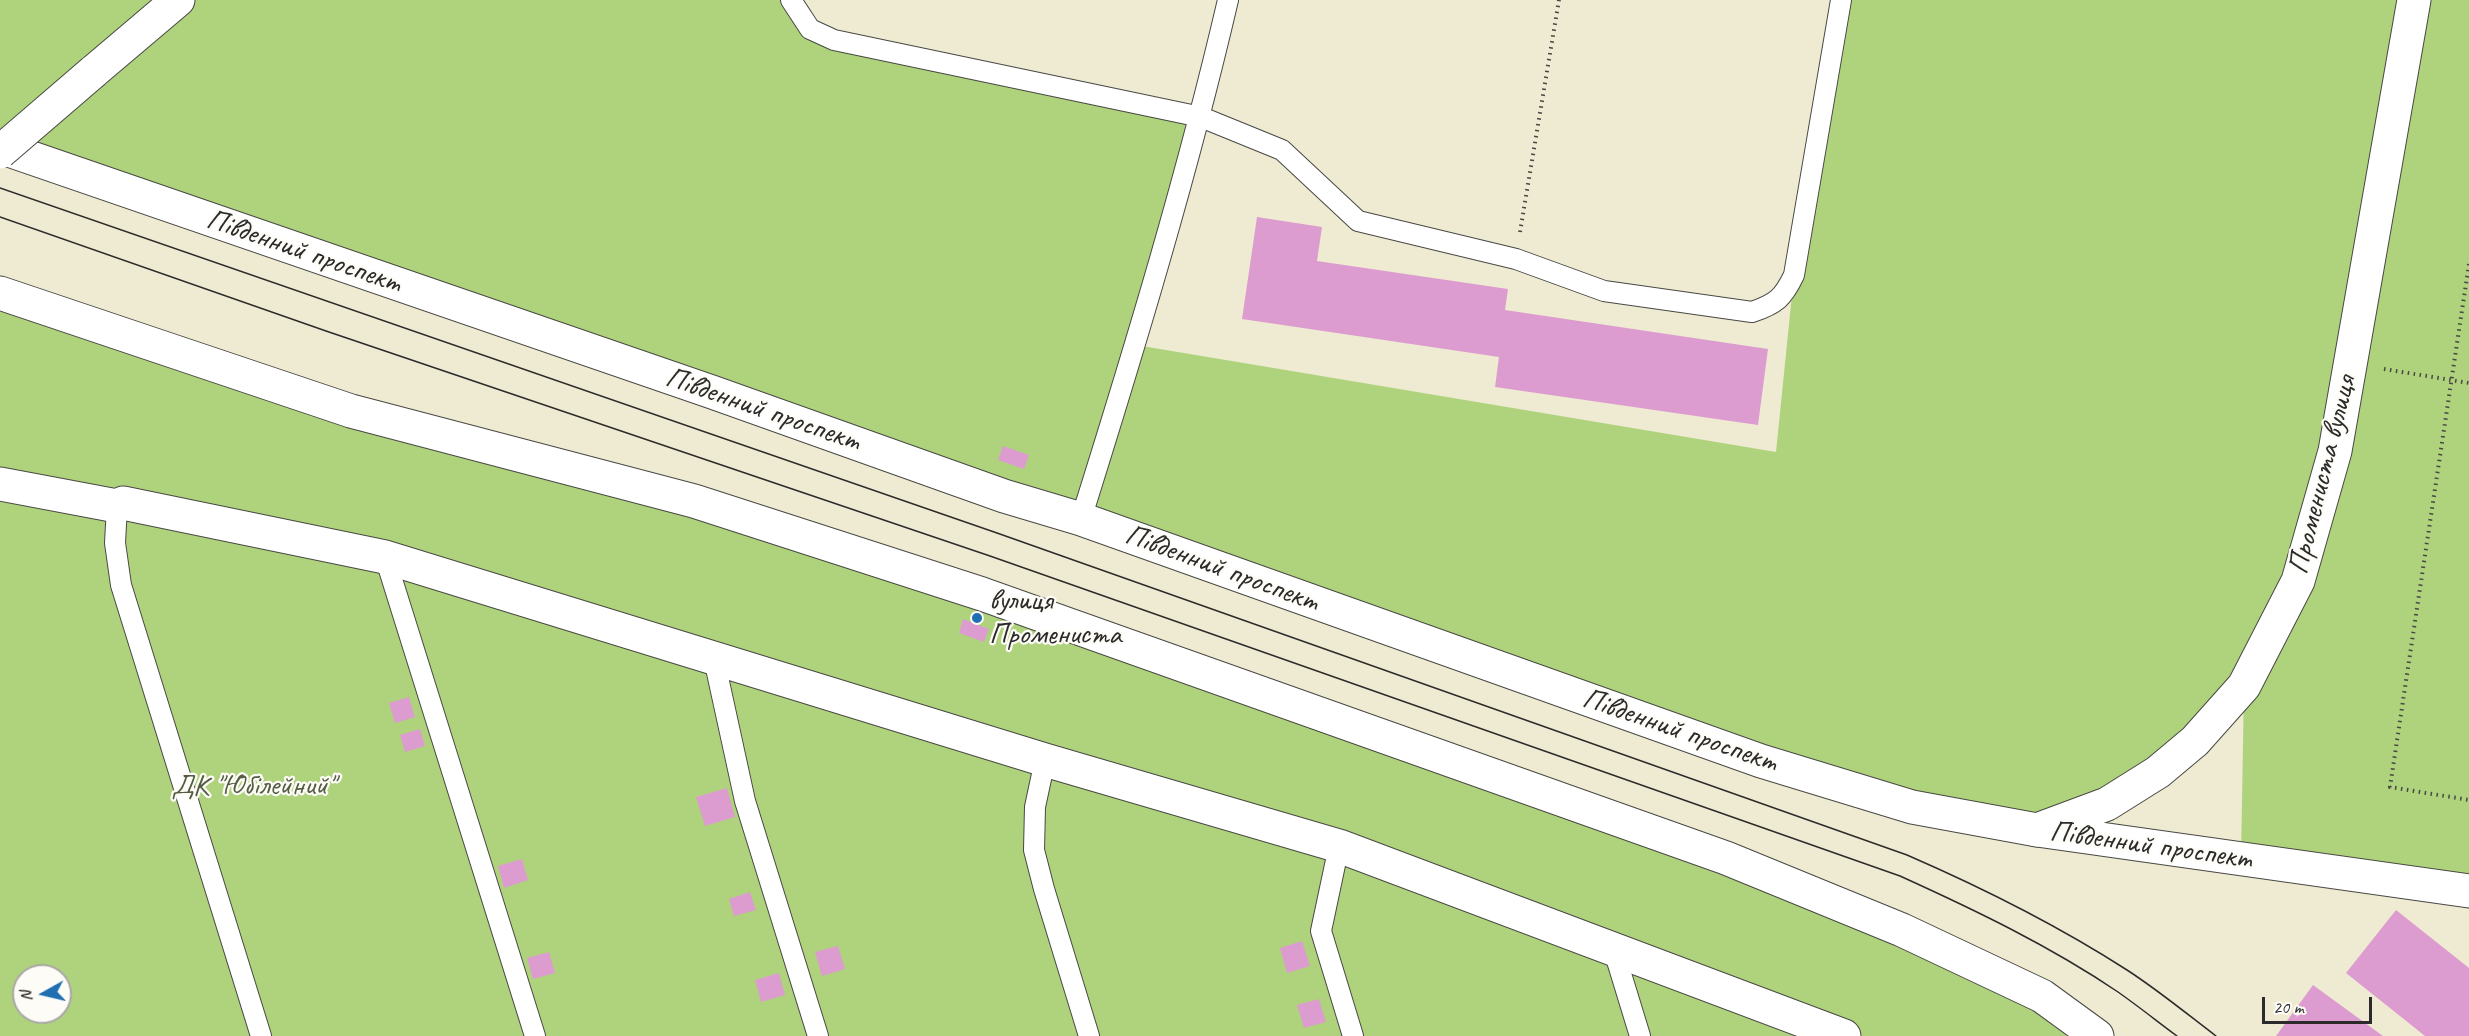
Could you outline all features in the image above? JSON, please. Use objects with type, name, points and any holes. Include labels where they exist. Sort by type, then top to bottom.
[{"type":"main road","points":[[0,149],[178,0]]},
{"type":"main road","name":"Промениста вулиця","points":[[2037,830],[2107,804],[2158,772],[2195,741],[2244,686],[2298,581],[2335,452],[2414,0]]},
{"type":"main road","name":"Південний проспект","points":[[0,149],[723,396],[1004,496],[1081,519],[1761,760],[1912,807],[2037,830],[2469,891]]},
{"type":"main road","points":[[0,293],[351,411],[694,501],[993,598],[1726,858],[1902,930],[2042,996],[2097,1036]]},
{"type":"main road","points":[[0,484],[120,504],[385,557],[1045,760],[1339,846],[1844,1036]]},
{"type":"lane","points":[[791,0],[810,28],[834,40],[1201,117],[1282,150],[1358,221],[1516,259],[1604,291],[1752,312],[1772,306],[1786,291],[1794,275],[1841,0]]},
{"type":"lane","points":[[1081,519],[1136,345],[1201,117],[1228,0]]},
{"type":"lane","points":[[120,504],[115,543],[121,585],[261,1036]]},
{"type":"lane","points":[[385,557],[535,1036]]},
{"type":"lane","points":[[714,659],[745,801],[818,1036]]},
{"type":"lane","points":[[1045,760],[1035,807],[1034,849],[1089,1036]]},
{"type":"lane","points":[[1339,846],[1326,898],[1321,931],[1353,1036]]},
{"type":"lane","points":[[1614,951],[1640,1036]]},
{"type":"path","points":[[1516,259],[1559,0]]},
{"type":"path","points":[[2469,264],[2390,787],[2469,800]]},
{"type":"path","points":[[2351,363],[2469,384]]},
{"type":"green space","points":[[0,0],[791,0],[810,29],[1201,117],[1136,345],[1776,452],[1794,275],[1841,0],[2469,0],[2469,891],[2241,858],[2244,687],[2195,741],[2037,830],[1912,807],[0,143]]},
{"type":"green space","name":"ДК \"Юбілейний\"","points":[[0,293],[694,501],[1726,858],[2097,1036],[0,1036]]},
{"type":"building","points":[[1257,217],[1322,227],[1317,261],[1508,289],[1505,310],[1768,349],[1758,425],[1495,387],[1499,357],[1242,319]]},
{"type":"building","points":[[1003,446],[1029,455],[1024,469],[998,460]]},
{"type":"building","points":[[963,619],[989,629],[984,642],[959,633]]},
{"type":"building","points":[[409,697],[415,717],[395,723],[389,703]]},
{"type":"building","points":[[420,729],[425,746],[405,752],[400,735]]},
{"type":"building","points":[[727,788],[735,817],[705,826],[696,797]]},
{"type":"building","points":[[522,859],[528,880],[504,888],[498,866]]},
{"type":"building","points":[[750,892],[756,910],[734,916],[729,899]]},
{"type":"building","points":[[2396,910],[2469,968],[2469,1036],[2425,1036],[2346,973]]},
{"type":"building","points":[[1302,941],[1310,966],[1287,973],[1280,948]]},
{"type":"building","points":[[838,946],[845,969],[822,976],[815,952]]},
{"type":"building","points":[[549,952],[555,973],[533,979],[527,958]]},
{"type":"building","points":[[779,973],[785,995],[761,1002],[755,980]]},
{"type":"building","points":[[2313,985],[2383,1036],[2276,1036]]},
{"type":"building","points":[[1319,999],[1326,1022],[1304,1028],[1297,1005]]},
{"type":"tram line","points":[[0,188],[997,533],[1907,855],[1992,894],[2101,953],[2139,978],[2216,1036]]},
{"type":"tram line","points":[[0,217],[326,331],[990,556],[1900,876],[2066,959],[2118,992],[2177,1036]]},
{"type":"place","name":"вулиця Промениста","points":[[977,618]]}]
